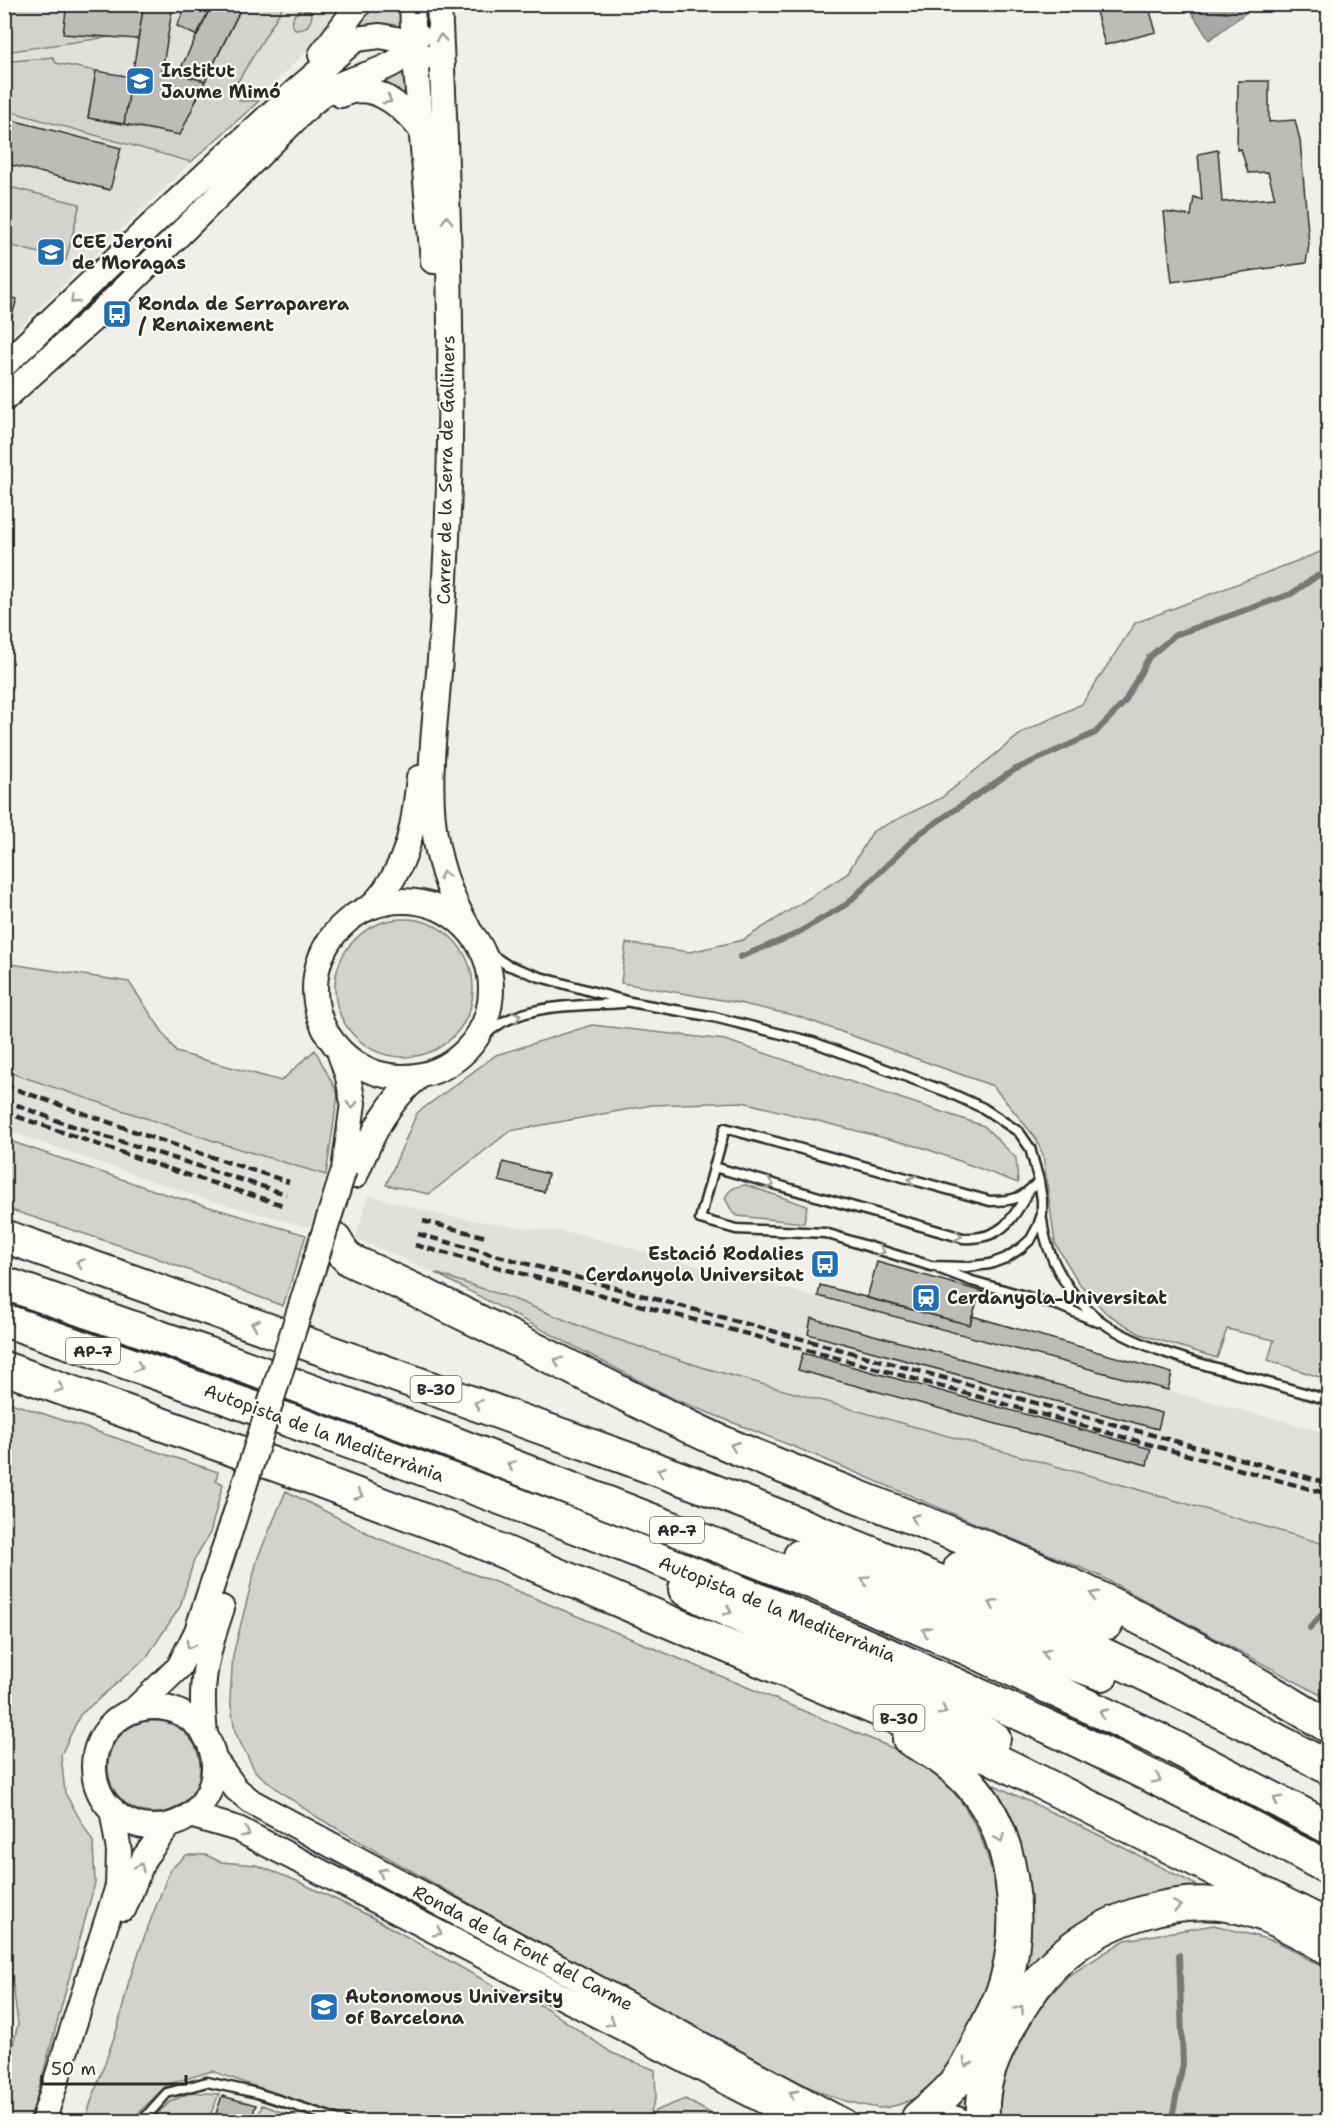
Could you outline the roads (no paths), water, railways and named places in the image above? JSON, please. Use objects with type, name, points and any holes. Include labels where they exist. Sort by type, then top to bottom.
[{"type":"highway","name":"B-30","points":[[4,1236],[368,1364],[736,1498],[971,1593],[1115,1659],[1299,1750],[1329,1768]]},
{"type":"highway","points":[[335,1239],[350,1260],[461,1312],[676,1420],[723,1442],[958,1535],[1135,1615],[1209,1655],[1329,1726]]},
{"type":"highway","name":"Autopista de la Mediterrània","points":[[4,1282],[218,1357],[541,1476],[816,1584],[973,1651],[1172,1746],[1329,1827]]},
{"type":"highway","name":"Autopista de la Mediterrània","points":[[4,1320],[417,1466],[769,1604],[937,1676],[1143,1772],[1329,1868]]},
{"type":"highway","name":"B-30","points":[[4,1368],[459,1533],[990,1757],[1329,1925]]},
{"type":"highway","points":[[541,1476],[728,1528],[940,1607],[1049,1655],[1139,1688],[1329,1780]]},
{"type":"highway","points":[[736,1498],[913,1552],[1050,1600],[1165,1650],[1329,1732]]},
{"type":"highway","points":[[566,1523],[716,1606],[901,1691],[1052,1768],[1192,1842],[1329,1925]]},
{"type":"highway","points":[[459,1533],[502,1564],[669,1640],[894,1732],[939,1756],[972,1786],[991,1816],[1004,1847],[1011,1877],[1015,1902],[1010,1958],[999,2002],[960,2076],[948,2091],[914,2120]]},
{"type":"highway","points":[[983,2121],[982,2097],[993,2056],[1017,2012],[1034,1988],[1066,1953],[1107,1927],[1164,1908],[1213,1904],[1234,1906],[1261,1914],[1329,1948]]},
{"type":"street","points":[[161,216],[169,202],[328,48],[359,4]]},
{"type":"street","name":"Carrer de la Serra de Galliners","points":[[373,905],[397,874],[404,859],[413,825],[428,700],[435,606],[440,434],[439,337],[412,4]]},
{"type":"street","points":[[10,395],[105,308],[312,103],[336,86],[385,68],[414,47],[423,22],[425,4]]},
{"type":"street","name":"Carrer de la Serra de Galliners","points":[[439,4],[449,305],[450,458],[441,650],[430,771],[435,834],[447,886],[468,928]]},
{"type":"street","points":[[4,365],[299,88],[356,39],[380,36],[396,39],[414,47],[424,60],[433,94],[444,112]]},
{"type":"street","points":[[10,395],[32,386],[328,101],[345,93],[362,89],[391,100],[410,115],[422,130]]},
{"type":"street","points":[[387,903],[420,906],[438,912],[468,928],[482,948],[491,976],[491,1005],[484,1026],[469,1048],[447,1065],[421,1075],[401,1077],[381,1074],[353,1062],[327,1035],[318,1008],[315,989],[316,972],[326,944],[344,922],[361,910],[387,903]]},
{"type":"street","points":[[338,1048],[348,1077],[353,1103],[350,1173],[335,1239],[237,1532],[197,1632],[179,1667],[133,1711],[117,1720],[108,1729],[101,1739],[95,1757],[95,1776],[98,1788],[112,1809],[126,1820],[137,1824],[149,1827],[168,1826],[200,1807],[210,1790],[214,1759],[205,1735],[202,1700],[213,1635],[237,1532],[350,1173],[383,1115],[402,1090],[421,1075]]},
{"type":"street","points":[[133,1711],[156,1707],[173,1710],[194,1722],[205,1735]]},
{"type":"street","name":"Ronda de la Font del Carme","points":[[214,1759],[236,1789],[252,1802],[845,2121]]},
{"type":"street","points":[[43,2121],[118,1886],[119,1851],[112,1809]]},
{"type":"street","name":"Ronda de la Font del Carme","points":[[190,1815],[238,1829],[804,2121]]},
{"type":"street","points":[[55,2121],[129,1891],[144,1858],[168,1826]]},
{"type":"street","points":[[914,2120],[945,2115],[963,2121]]},
{"type":"lane","points":[[482,948],[507,964],[529,973],[630,1002],[714,1017],[802,1038],[950,1093],[983,1108],[1019,1132],[1030,1148],[1039,1181],[1046,1245],[1063,1277],[1079,1299],[1111,1327]]},
{"type":"lane","points":[[469,1048],[500,1024],[527,1012],[630,1002]]},
{"type":"lane","points":[[1039,1181],[1028,1192],[1012,1201],[990,1201],[725,1128],[700,1219],[736,1229],[825,1233],[972,1281],[1060,1306],[1170,1355],[1329,1400]]},
{"type":"lane","points":[[714,1167],[963,1238],[978,1239],[996,1233],[1017,1213],[1028,1192]]},
{"type":"lane","points":[[931,1266],[966,1267],[990,1264],[1006,1258],[1031,1239],[1042,1214]]},
{"type":"lane","points":[[141,2121],[167,2093],[207,2082],[257,2093],[345,2121]]},
{"type":"waterway","points":[[740,957],[794,935],[847,904],[919,834],[1014,770],[1095,733],[1124,703],[1149,657],[1175,635],[1291,594],[1317,576],[1328,572]]},
{"type":"waterway","points":[[1310,1628],[1328,1607]]},
{"type":"waterway","points":[[1171,2122],[1183,2064],[1179,1955]]},
{"type":"railway","points":[[4,1085],[153,1138],[289,1182]]},
{"type":"railway","points":[[4,1100],[63,1123],[286,1194]]},
{"type":"railway","points":[[4,1112],[175,1171],[283,1205]]},
{"type":"railway","points":[[423,1221],[486,1237]]},
{"type":"railway","points":[[418,1234],[1328,1483]]},
{"type":"railway","points":[[415,1245],[889,1372],[1328,1494]]},
{"type":"place","name":"Institut Jaume Mimó","points":[[140,81]]},
{"type":"place","name":"CEE Jeroni de Moragas","points":[[51,252]]},
{"type":"place","name":"Ronda de Serraparera / Renaixement","points":[[117,314]]},
{"type":"place","name":"Estació Rodalies Cerdanyola Universitat","points":[[825,1264]]},
{"type":"place","name":"Cerdanyola-Universitat","points":[[926,1298]]},
{"type":"place","name":"Autonomous University of Barcelona","points":[[324,2007]]}]
